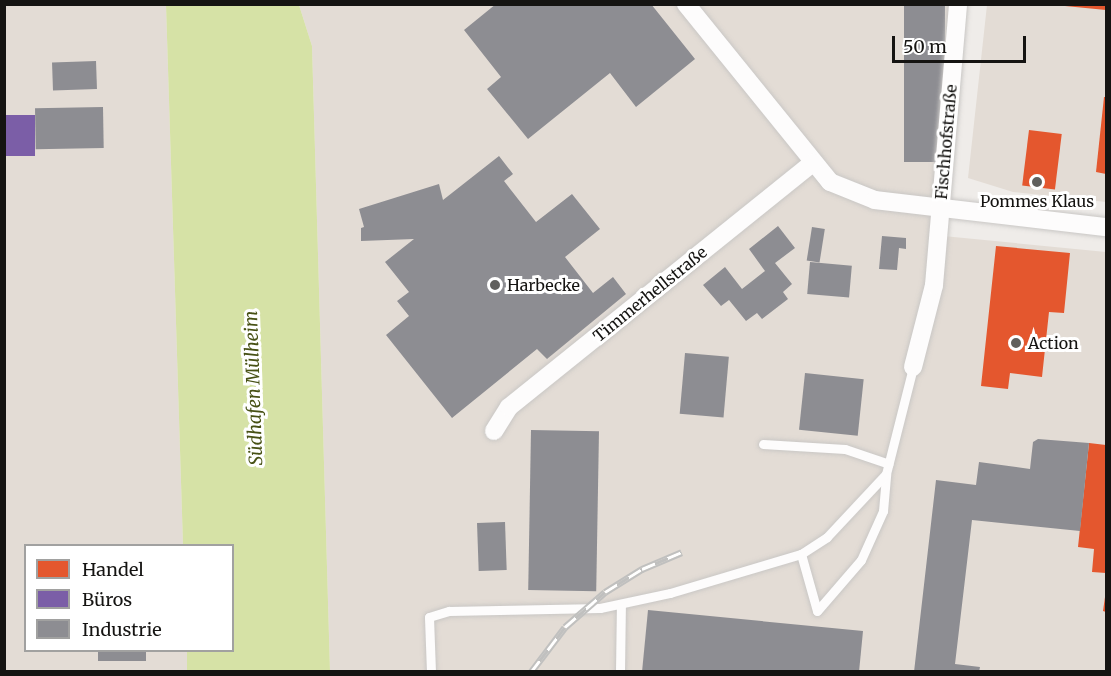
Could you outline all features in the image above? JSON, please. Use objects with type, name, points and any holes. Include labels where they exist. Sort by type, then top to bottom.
[{"type":"street","points":[[687,4],[830,182],[849,192],[875,200],[1107,227]]},
{"type":"street","name":"Fischhofstraße","points":[[939,208],[958,4]]},
{"type":"street","name":"Timmerhellstraße","points":[[494,431],[509,407],[813,163]]},
{"type":"street","points":[[913,367],[934,285],[939,208]]},
{"type":"lane","points":[[801,554],[817,611],[861,560],[883,511],[888,469],[913,367]]},
{"type":"lane","points":[[763,444],[845,449],[888,469]]},
{"type":"lane","points":[[431,672],[429,617],[449,611],[583,610],[621,604],[801,554],[827,537],[888,469]]},
{"type":"lane","points":[[620,672],[621,604]]},
{"type":"shaded area","points":[[4,5],[166,5],[183,544],[24,544],[24,652],[187,652],[187,671],[5,671]]},
{"type":"shaded area","points":[[299,5],[959,5],[933,235],[1106,252],[1106,671],[330,671],[312,46]]},
{"type":"shaded area","points":[[987,5],[1106,5],[1106,202],[1013,192],[968,178]]},
{"type":"water","name":"Südhafen Mülheim","points":[[166,5],[299,5],[312,46],[330,671],[187,671],[187,652],[234,652],[234,544],[183,544]]},
{"type":"building: Handel","points":[[1065,4],[1106,4],[1106,10],[1065,6]]},
{"type":"building: Handel","points":[[1104,97],[1106,97],[1106,174],[1096,172]]},
{"type":"building: Handel","points":[[1029,130],[1062,134],[1055,190],[1022,186]]},
{"type":"building: Handel","name":"Action","points":[[996,246],[1070,253],[1064,313],[1049,312],[1042,377],[1010,373],[1008,389],[981,386]]},
{"type":"building: Handel","points":[[1089,443],[1106,445],[1106,573],[1092,572],[1094,549],[1078,547]]},
{"type":"building: Handel","points":[[1106,597],[1106,612],[1103,611]]},
{"type":"building: Büros","points":[[4,115],[35,115],[35,156],[4,156]]},
{"type":"building: Industrie","points":[[496,4],[651,4],[695,59],[636,107],[610,73],[528,139],[487,89],[501,77],[464,30]]},
{"type":"building: Industrie","points":[[904,4],[945,4],[945,162],[904,162]]},
{"type":"building: Industrie","points":[[96,61],[97,89],[53,91],[52,63]]},
{"type":"building: Industrie","points":[[103,107],[104,148],[36,149],[35,108]]},
{"type":"building: Industrie","name":"Harbecke","points":[[499,156],[513,174],[504,181],[536,222],[572,194],[600,229],[565,257],[593,293],[613,277],[626,294],[547,359],[537,349],[452,418],[386,335],[409,316],[397,301],[409,292],[385,262],[414,239],[361,241],[361,228],[364,227],[359,209],[439,184],[443,200]]},
{"type":"building: Industrie","points":[[778,226],[795,248],[775,263],[792,284],[783,292],[788,299],[762,319],[757,313],[746,321],[729,300],[721,306],[703,285],[725,267],[742,289],[765,271],[749,249]]},
{"type":"building: Industrie","points":[[812,227],[825,229],[820,263],[807,261]]},
{"type":"building: Industrie","points":[[882,236],[906,238],[906,249],[899,248],[897,270],[879,269]]},
{"type":"building: Industrie","points":[[810,262],[852,266],[849,298],[807,294]]},
{"type":"building: Industrie","points":[[685,353],[729,357],[724,418],[680,414]]},
{"type":"building: Industrie","points":[[805,373],[864,379],[858,436],[799,430]]},
{"type":"building: Industrie","points":[[531,430],[599,431],[596,591],[528,590]]},
{"type":"building: Industrie","points":[[1038,439],[1089,443],[1080,531],[972,520],[955,664],[980,667],[979,672],[914,672],[936,480],[976,485],[979,462],[1030,469],[1033,442]]},
{"type":"building: Industrie","points":[[505,522],[507,570],[479,571],[477,523]]},
{"type":"building: Industrie","points":[[648,610],[863,631],[859,672],[642,672]]},
{"type":"building: Industrie","points":[[98,652],[146,652],[146,661],[98,661]]},
{"type":"railway","points":[[531,672],[565,627],[605,592],[642,569],[682,552]]},
{"type":"place","name":"Pommes Klaus","points":[[1037,182]]},
{"type":"place","name":"Harbecke","points":[[495,285]]},
{"type":"place","name":"Action","points":[[1016,343]]}]
